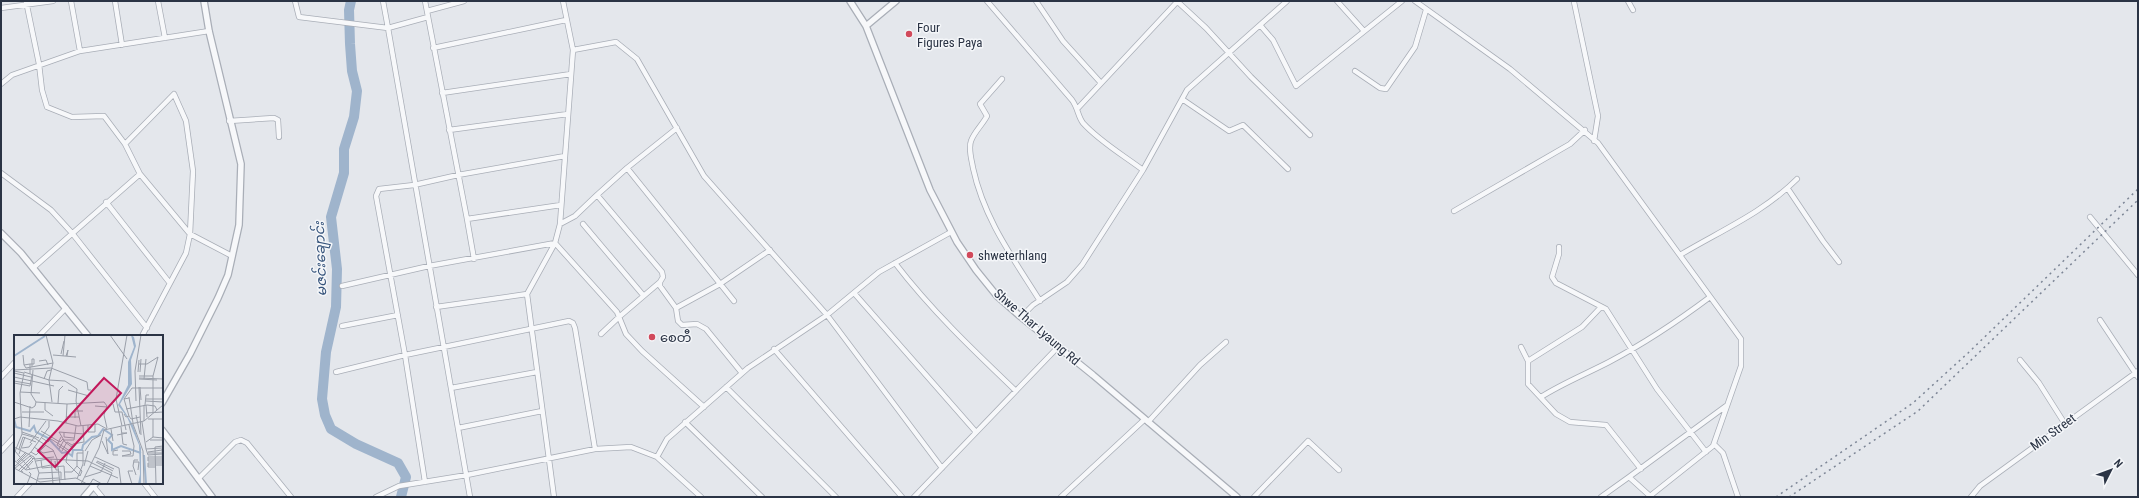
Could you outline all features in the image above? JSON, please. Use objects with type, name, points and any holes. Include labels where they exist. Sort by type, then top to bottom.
[{"type":"street","points":[[1,8],[27,3],[53,1]]},
{"type":"street","points":[[71,1],[80,51]]},
{"type":"street","points":[[115,1],[122,45]]},
{"type":"street","points":[[158,1],[165,38]]},
{"type":"street","points":[[163,401],[190,354],[228,275],[239,218],[240,164],[209,31],[204,1]]},
{"type":"street","points":[[295,1],[299,17],[346,24],[388,28],[428,17]]},
{"type":"street","points":[[383,1],[414,185],[470,497]]},
{"type":"street","points":[[424,1],[474,259]]},
{"type":"street","points":[[426,11],[464,1]]},
{"type":"street","points":[[554,497],[526,294],[555,243],[560,224],[573,50],[562,1]]},
{"type":"street","name":"Shwe Thar Lyaung Rd","points":[[850,1],[866,26],[930,190],[951,232],[976,270],[997,296],[1021,317],[1147,420],[1237,497]]},
{"type":"street","points":[[866,26],[896,1]]},
{"type":"street","points":[[987,1],[1039,59],[1078,108],[1082,122],[1143,170]]},
{"type":"street","points":[[1036,1],[1063,41],[1101,83]]},
{"type":"street","points":[[1021,317],[1040,301],[1067,282],[1082,265],[1143,170],[1187,90],[1286,1]]},
{"type":"street","points":[[1337,1],[1364,31]]},
{"type":"street","points":[[1260,25],[1273,40],[1296,86],[1402,1]]},
{"type":"street","points":[[1414,1],[1510,69],[1594,140],[1741,339],[1741,366],[1714,444],[1650,496],[1629,478]]},
{"type":"street","points":[[1628,1],[1633,10]]},
{"type":"street","points":[[1574,2],[1598,116],[1594,140]]},
{"type":"street","points":[[27,3],[39,64],[42,90],[47,107],[72,117],[104,116],[126,144],[140,174],[190,234],[232,256]]},
{"type":"street","points":[[1078,108],[1176,3],[1179,3],[1206,28],[1228,53],[1310,135]]},
{"type":"street","points":[[1355,71],[1380,88],[1386,89],[1415,47],[1426,10]]},
{"type":"street","points":[[433,48],[566,20]]},
{"type":"street","points":[[1,84],[12,75],[39,64],[80,51],[209,31]]},
{"type":"street","points":[[573,50],[616,42],[637,59],[704,176],[827,315],[942,468]]},
{"type":"street","points":[[442,93],[571,74]]},
{"type":"street","points":[[1002,80],[980,104],[987,116],[970,142],[971,156],[977,187],[985,209],[998,236],[1040,301]]},
{"type":"street","points":[[126,144],[174,94],[186,121],[193,171],[190,234],[186,253],[169,282],[143,335]]},
{"type":"street","points":[[1182,98],[1229,131],[1243,125],[1288,169]]},
{"type":"street","points":[[449,130],[568,114]]},
{"type":"street","points":[[229,121],[274,118],[278,120],[279,137]]},
{"type":"street","points":[[560,224],[575,216],[627,168],[677,128]]},
{"type":"street","points":[[1454,211],[1570,144],[1584,130]]},
{"type":"street","points":[[424,482],[405,355],[376,196],[379,190],[414,185],[458,175],[565,156]]},
{"type":"street","points":[[627,168],[734,301]]},
{"type":"street","points":[[1,173],[52,210],[147,328]]},
{"type":"street","points":[[33,268],[106,202],[140,174]]},
{"type":"street","points":[[1680,255],[1709,238],[1736,226],[1788,189],[1797,179]]},
{"type":"street","points":[[1788,189],[1839,262]]},
{"type":"street","points":[[597,196],[662,272],[663,277],[660,282],[619,316],[602,334]]},
{"type":"street","points":[[106,202],[169,282]]},
{"type":"street","points":[[466,219],[561,205]]},
{"type":"street","points":[[2090,217],[2138,275]]},
{"type":"street","points":[[583,224],[643,295]]},
{"type":"street","points":[[657,457],[667,439],[742,373],[774,349],[827,315],[878,272],[951,232]]},
{"type":"street","points":[[1,233],[33,268],[87,335]]},
{"type":"street","points":[[342,286],[429,266],[555,243]]},
{"type":"street","points":[[555,243],[616,312],[626,334],[642,351],[704,407]]},
{"type":"street","points":[[1559,247],[1560,254],[1552,277],[1556,283],[1601,307],[1613,318],[1657,389],[1706,452]]},
{"type":"street","points":[[676,308],[720,284],[770,250]]},
{"type":"street","points":[[895,263],[923,299],[1016,391]]},
{"type":"street","points":[[660,282],[660,286],[676,308],[678,321],[682,325],[697,324],[706,329],[742,373]]},
{"type":"street","points":[[854,293],[976,432]]},
{"type":"street","points":[[436,307],[526,294]]},
{"type":"street","points":[[1541,397],[1560,385],[1632,349],[1680,318],[1710,296]]},
{"type":"street","points":[[1528,361],[1582,327],[1601,307]]},
{"type":"street","points":[[40,335],[66,308]]},
{"type":"street","points":[[342,326],[398,315]]},
{"type":"street","points":[[2100,320],[2137,373]]},
{"type":"street","points":[[336,372],[405,355],[563,321],[569,321],[573,323],[595,449]]},
{"type":"street","points":[[1061,497],[1147,420],[1200,365],[1226,342]]},
{"type":"street","points":[[915,497],[1058,347]]},
{"type":"street","points":[[1521,347],[1528,361],[1528,384],[1556,414],[1570,422],[1606,425],[1641,469]]},
{"type":"street","points":[[774,349],[902,497]]},
{"type":"street","points":[[2020,360],[2039,383],[2065,424]]},
{"type":"street","points":[[1,377],[14,363]]},
{"type":"street","points":[[451,388],[537,372]]},
{"type":"street","name":"Min Street","points":[[1971,497],[1980,486],[2137,373]]},
{"type":"street","points":[[726,387],[836,497]]},
{"type":"street","points":[[1601,497],[1726,406]]},
{"type":"street","points":[[458,428],[542,411]]},
{"type":"street","points":[[685,422],[762,497]]},
{"type":"street","points":[[163,431],[212,497]]},
{"type":"street","points":[[1,451],[14,437]]},
{"type":"street","points":[[198,480],[235,442],[241,440],[247,443],[291,497]]},
{"type":"street","points":[[1254,497],[1308,441],[1338,470]]},
{"type":"street","points":[[1714,444],[1723,453],[1738,497]]},
{"type":"street","points":[[376,497],[399,486],[467,475],[595,449],[631,447],[657,457],[700,497]]},
{"type":"street","points":[[17,497],[29,484]]},
{"type":"street","points":[[145,484],[155,497]]},
{"type":"street","points":[[84,497],[94,485],[102,497]]},
{"type":"waterway","name":"မဇင်းချောင်း","points":[[351,1],[349,10],[350,44],[352,71],[357,91],[354,117],[344,149],[344,173],[331,217],[337,269],[336,307],[326,352],[322,399],[325,415],[331,429],[356,444],[398,463],[406,477],[401,497]]},
{"type":"railway","points":[[1776,497],[1913,403],[1968,353],[2138,189]]},
{"type":"railway","points":[[1789,497],[1918,411],[2138,200]]},
{"type":"place","name":"Four Figures Paya","points":[[909,34]]},
{"type":"place","name":"shweterhlang","points":[[970,255]]},
{"type":"place","name":"စေတီ","points":[[652,337]]}]
